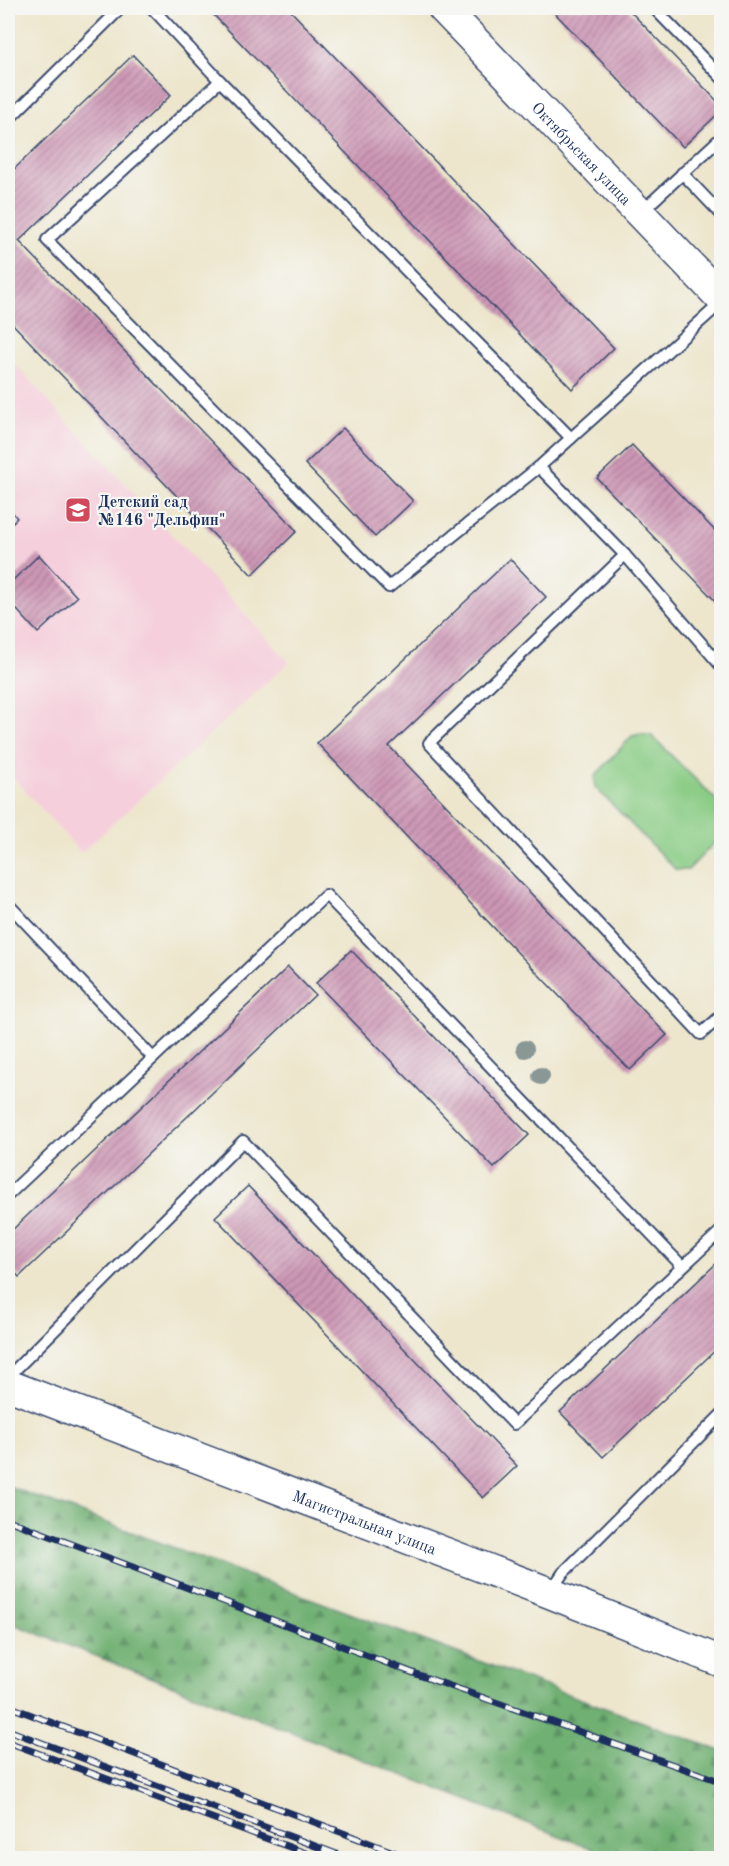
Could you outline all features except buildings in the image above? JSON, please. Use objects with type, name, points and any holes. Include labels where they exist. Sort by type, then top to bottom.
[{"type":"street","name":"Октябрьская улица","points":[[443,8],[722,301]]},
{"type":"street","name":"Магистральная улица","points":[[8,1385],[550,1593],[722,1662]]},
{"type":"lane","points":[[8,120],[121,8]]},
{"type":"lane","points":[[152,8],[220,81],[572,438]]},
{"type":"lane","points":[[654,8],[722,78]]},
{"type":"lane","points":[[220,81],[47,240],[389,587],[539,467],[722,301]]},
{"type":"lane","points":[[640,213],[722,137]]},
{"type":"lane","points":[[682,173],[722,215]]},
{"type":"lane","points":[[539,467],[625,555],[722,668]]},
{"type":"lane","points":[[625,555],[429,743],[701,1034],[722,1015]]},
{"type":"lane","points":[[8,1195],[326,895],[682,1266]]},
{"type":"lane","points":[[8,904],[153,1058]]},
{"type":"lane","points":[[8,1377],[243,1141],[514,1424],[722,1230]]},
{"type":"lane","points":[[550,1593],[562,1573],[722,1414]]},
{"type":"shaded area","name":"Детский сад №146 \"Дельфин\"","points":[[8,357],[289,662],[81,853],[8,772]]},
{"type":"green space","points":[[641,734],[652,736],[721,805],[721,836],[688,870],[676,870],[595,787],[595,776],[632,736]]},
{"type":"green space","points":[[8,1486],[721,1751],[721,1858],[616,1858],[8,1622]]},
{"type":"railway","points":[[8,1520],[416,1674],[722,1782]]},
{"type":"railway","points":[[8,1706],[409,1858]]},
{"type":"railway","points":[[8,1730],[347,1858]]},
{"type":"railway","points":[[8,1742],[319,1858]]},
{"type":"place","name":"Детский сад №146 \"Дельфин\"","points":[[78,510]]}]
